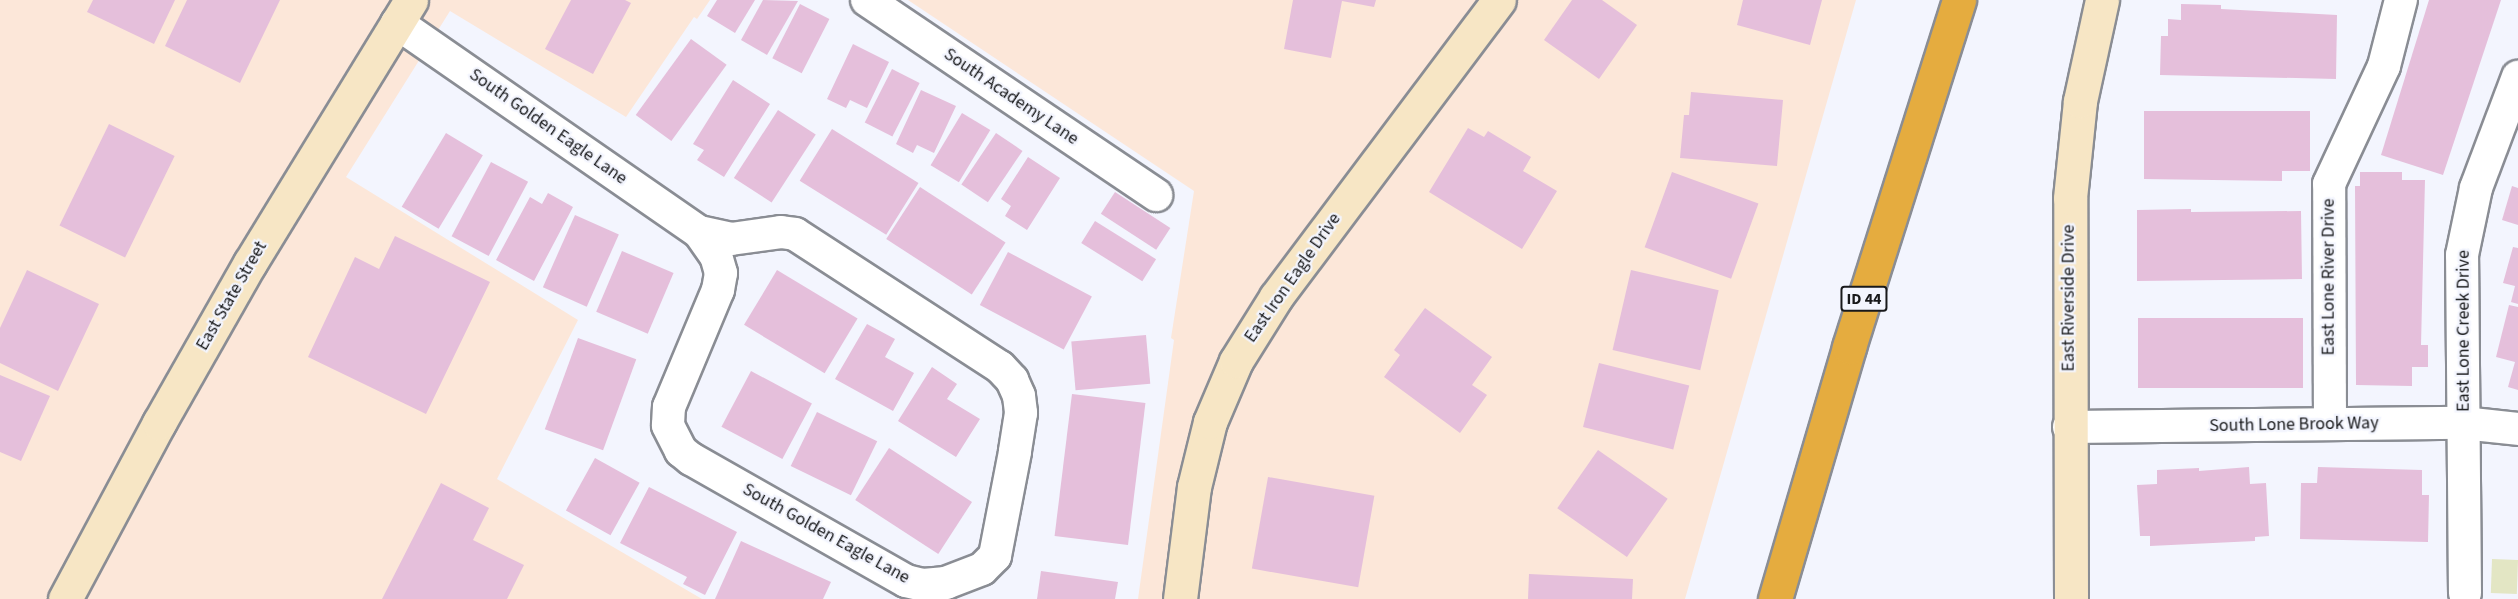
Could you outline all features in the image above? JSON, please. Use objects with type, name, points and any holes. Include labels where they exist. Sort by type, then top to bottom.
[{"type":"highway","name":"ID 44","points":[[1775,599],[1849,347],[1959,0]]},
{"type":"street","name":"South Academy Lane","points":[[867,0],[1156,195]]},
{"type":"street","name":"East Iron Eagle Drive","points":[[1180,599],[1194,487],[1210,423],[1236,362],[1276,297],[1499,0]]},
{"type":"street","name":"East Riverside Drive","points":[[2071,599],[2068,248],[2079,101],[2102,0]]},
{"type":"street","name":"East Lone River Drive","points":[[2330,424],[2329,184],[2384,66],[2401,0]]},
{"type":"street","name":"South Golden Eagle Lane","points":[[404,11],[699,232],[716,256],[721,273],[718,290],[669,407],[668,425],[681,451],[691,459],[906,582],[923,585],[946,583],[982,569],[995,556],[1015,452],[1021,413],[1019,396],[1012,380],[1000,367],[795,234],[781,232],[731,239],[699,232]]},
{"type":"street","name":"East State Street","points":[[65,599],[159,423],[250,262],[404,11]]},
{"type":"street","name":"East Lone Creek Drive","points":[[2465,594],[2462,255],[2476,188],[2518,77]]},
{"type":"street","name":"South Lone Brook Way","points":[[2069,427],[2463,423],[2518,429]]},
{"type":"shaded area","points":[[0,0],[710,0],[697,19],[694,17],[626,117],[450,11],[346,177],[578,320],[497,479],[702,599],[0,599]]},
{"type":"shaded area","points":[[908,0],[1856,0],[1685,599],[1138,599],[1174,340],[1171,338],[1194,191]]},
{"type":"green space","points":[[2492,559],[2518,560],[2517,594],[2491,593]]},
{"type":"building","points":[[93,0],[175,0],[154,44],[87,12]]},
{"type":"building","points":[[187,0],[280,0],[240,83],[165,46]]},
{"type":"building","points":[[571,0],[625,0],[631,3],[593,74],[545,49]]},
{"type":"building","points":[[717,0],[755,0],[735,33],[707,16]]},
{"type":"building","points":[[763,0],[798,1],[767,55],[741,40]]},
{"type":"building","points":[[1293,0],[1376,0],[1374,7],[1342,1],[1331,58],[1284,49]]},
{"type":"building","points":[[1572,0],[1602,0],[1637,25],[1599,79],[1544,40]]},
{"type":"building","points":[[1743,0],[1822,0],[1810,45],[1737,25]]},
{"type":"building","points":[[2429,0],[2501,0],[2443,175],[2381,155]]},
{"type":"building","points":[[800,4],[829,19],[802,73],[772,58]]},
{"type":"building","points":[[2181,4],[2221,5],[2221,9],[2337,15],[2336,79],[2160,75],[2161,36],[2168,36],[2168,19],[2181,20]]},
{"type":"building","points":[[691,39],[727,65],[671,141],[636,115]]},
{"type":"building","points":[[853,44],[889,62],[867,108],[850,100],[846,108],[827,99]]},
{"type":"building","points":[[892,69],[920,83],[892,137],[865,122]]},
{"type":"building","points":[[733,80],[770,104],[724,177],[697,160],[704,150],[693,144]]},
{"type":"building","points":[[921,90],[956,106],[934,153],[917,145],[913,153],[896,144]]},
{"type":"building","points":[[1691,92],[1783,100],[1777,166],[1680,158],[1684,115],[1689,115]]},
{"type":"building","points":[[778,110],[816,135],[772,202],[734,178]]},
{"type":"building","points":[[2144,111],[2310,111],[2310,171],[2282,171],[2282,181],[2144,179]]},
{"type":"building","points":[[962,113],[990,130],[959,182],[931,165]]},
{"type":"building","points":[[109,124],[175,156],[125,258],[59,226]]},
{"type":"building","points":[[1468,128],[1484,137],[1488,131],[1531,157],[1523,171],[1557,191],[1522,249],[1429,192]]},
{"type":"building","points":[[832,129],[919,183],[886,235],[800,181]]},
{"type":"building","points":[[446,133],[483,155],[439,229],[402,207]]},
{"type":"building","points":[[996,133],[1023,151],[988,202],[961,184]]},
{"type":"building","points":[[1028,157],[1060,178],[1027,230],[1005,216],[1011,206],[1001,199]]},
{"type":"building","points":[[491,162],[528,182],[489,256],[452,236]]},
{"type":"building","points":[[1672,172],[1758,203],[1731,279],[1645,247]]},
{"type":"building","points":[[2360,172],[2402,172],[2402,180],[2425,180],[2421,345],[2428,345],[2428,367],[2412,367],[2412,386],[2356,385],[2355,186],[2360,186]]},
{"type":"building","points":[[2512,186],[2518,188],[2518,225],[2502,220]]},
{"type":"building","points":[[920,187],[1006,243],[972,295],[886,239]]},
{"type":"building","points":[[1115,192],[1170,228],[1156,250],[1101,214]]},
{"type":"building","points":[[548,193],[573,207],[534,281],[496,260],[530,197],[542,204]]},
{"type":"building","points":[[2191,209],[2191,212],[2301,211],[2302,279],[2137,281],[2137,210]]},
{"type":"building","points":[[575,215],[619,235],[587,307],[543,287]]},
{"type":"building","points":[[1095,221],[1156,259],[1142,281],[1081,243]]},
{"type":"building","points":[[395,236],[490,282],[426,414],[308,357],[355,257],[379,269]]},
{"type":"building","points":[[2513,247],[2518,248],[2518,304],[2511,302],[2515,286],[2503,283]]},
{"type":"building","points":[[622,251],[674,273],[648,334],[596,312]]},
{"type":"building","points":[[1008,252],[1092,297],[1064,350],[980,305]]},
{"type":"building","points":[[27,270],[99,304],[58,391],[0,363],[0,328]]},
{"type":"building","points":[[777,270],[858,318],[825,373],[744,325]]},
{"type":"building","points":[[1631,270],[1719,290],[1700,370],[1613,350]]},
{"type":"building","points":[[2509,305],[2518,307],[2518,390],[2508,387],[2515,362],[2496,357]]},
{"type":"building","points":[[1425,308],[1492,357],[1472,385],[1487,395],[1460,433],[1384,377],[1400,355],[1394,350]]},
{"type":"building","points":[[2138,318],[2303,318],[2303,388],[2138,388]]},
{"type":"building","points":[[867,324],[895,339],[885,357],[914,373],[893,411],[835,379]]},
{"type":"building","points":[[1146,335],[1150,384],[1076,390],[1071,342]]},
{"type":"building","points":[[578,338],[636,359],[603,450],[545,429]]},
{"type":"building","points":[[1599,363],[1689,385],[1673,450],[1583,427]]},
{"type":"building","points":[[932,367],[957,384],[947,399],[980,419],[956,457],[898,421]]},
{"type":"building","points":[[751,371],[812,403],[782,459],[721,427]]},
{"type":"building","points":[[0,375],[50,396],[21,461],[0,452]]},
{"type":"building","points":[[1072,394],[1145,403],[1128,545],[1055,536]]},
{"type":"building","points":[[817,412],[877,441],[851,495],[791,466]]},
{"type":"building","points":[[889,448],[972,502],[938,554],[855,500]]},
{"type":"building","points":[[1598,450],[1668,499],[1627,557],[1557,508]]},
{"type":"building","points":[[595,458],[640,483],[611,535],[566,510]]},
{"type":"building","points":[[2249,467],[2250,484],[2266,483],[2269,536],[2255,537],[2255,541],[2150,546],[2150,536],[2140,536],[2137,485],[2157,484],[2157,470],[2199,468],[2199,471]]},
{"type":"building","points":[[2318,467],[2422,470],[2422,495],[2429,495],[2428,542],[2300,539],[2301,483],[2317,483]]},
{"type":"building","points":[[1268,477],[1374,496],[1358,587],[1252,569]]},
{"type":"building","points":[[441,483],[489,508],[473,540],[524,565],[507,599],[382,599]]},
{"type":"building","points":[[649,487],[737,532],[705,595],[683,584],[687,577],[620,543]]},
{"type":"building","points":[[741,541],[831,582],[823,599],[715,599]]},
{"type":"building","points":[[1041,571],[1118,582],[1115,599],[1037,599]]},
{"type":"building","points":[[1529,574],[1633,579],[1632,599],[1528,599]]}]
